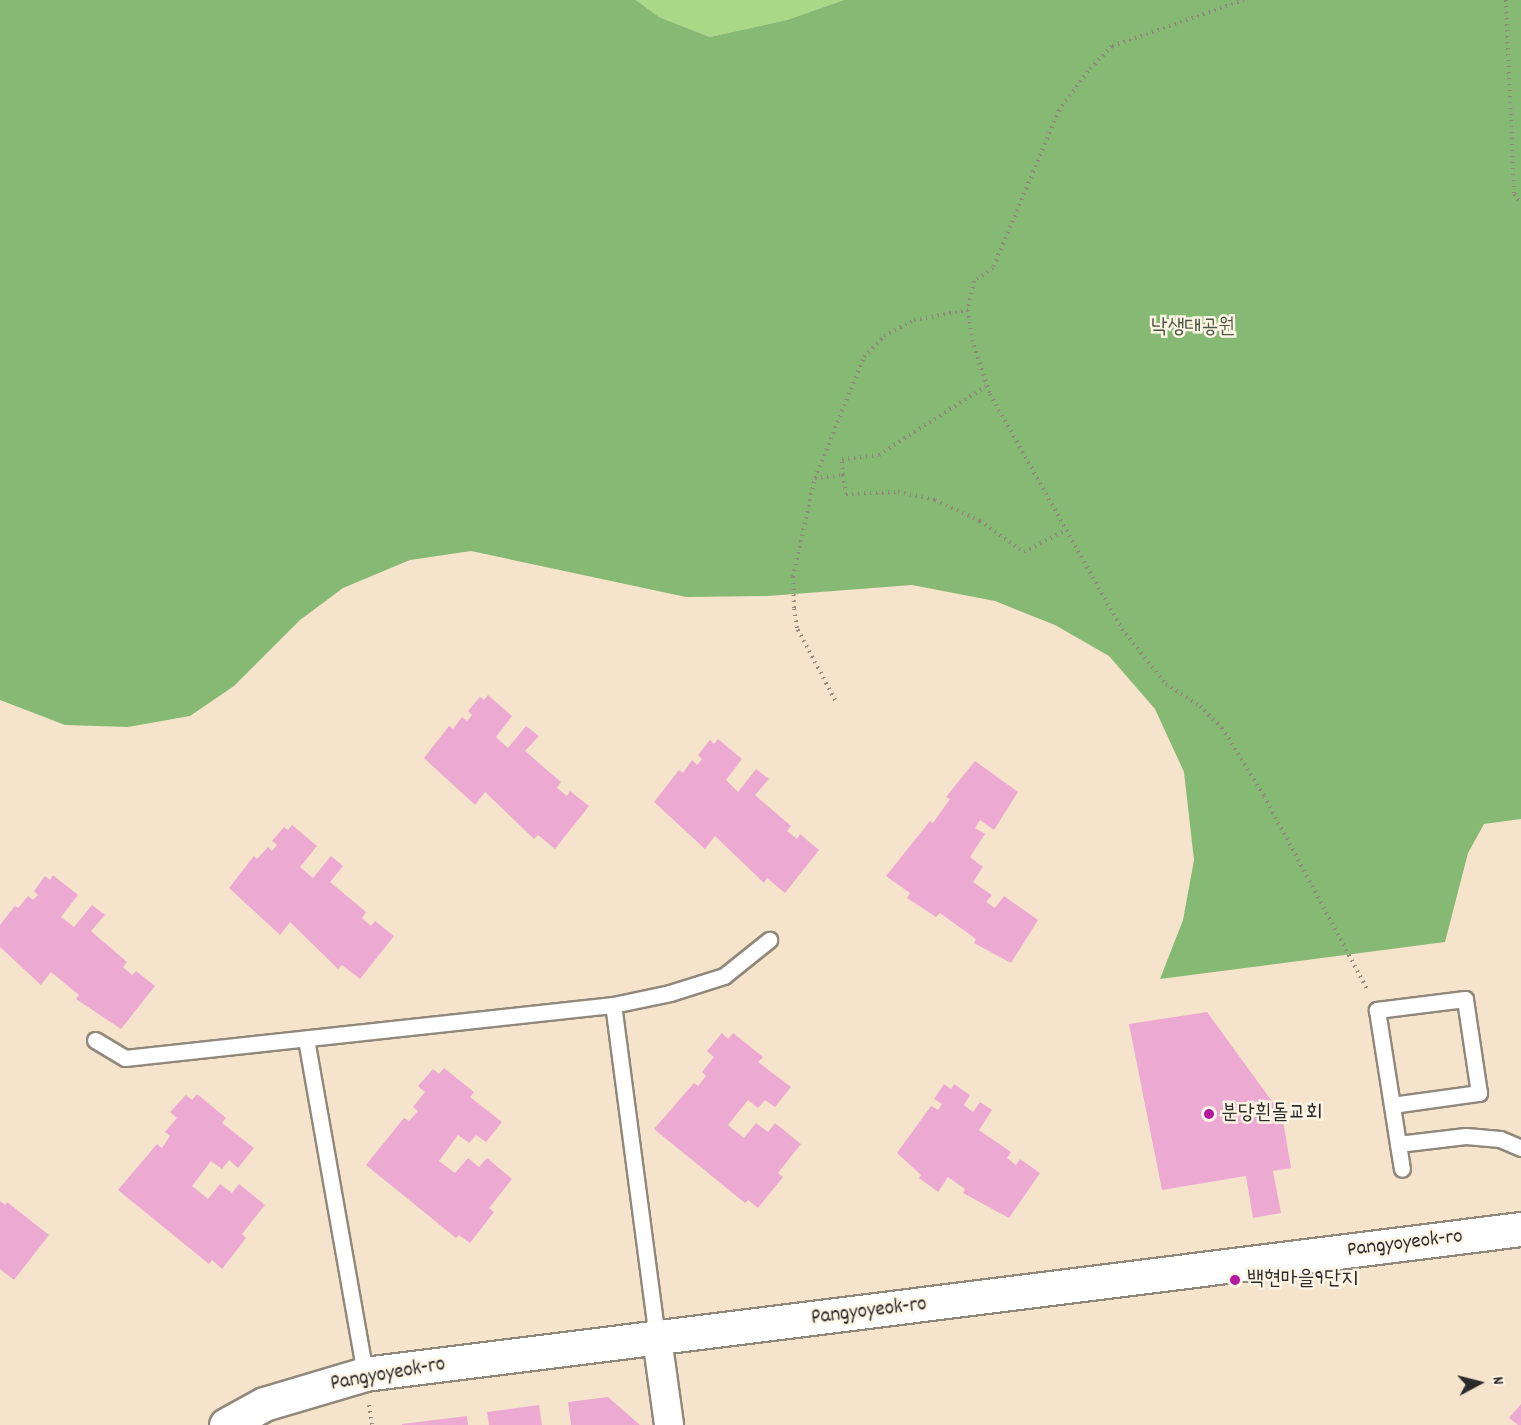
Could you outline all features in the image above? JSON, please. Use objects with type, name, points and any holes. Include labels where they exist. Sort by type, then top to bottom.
[{"type":"street","name":"Pangyoyeok-ro","points":[[226,1425],[264,1404],[365,1374],[1521,1229]]},
{"type":"street","points":[[657,1338],[669,1425]]},
{"type":"lane","points":[[95,1041],[125,1058],[613,1005],[670,993],[724,976],[769,940]]},
{"type":"lane","points":[[1392,1105],[1479,1094],[1465,999],[1377,1010],[1402,1169]]},
{"type":"lane","points":[[613,1005],[657,1338]]},
{"type":"lane","points":[[306,1039],[365,1374]]},
{"type":"lane","points":[[1398,1144],[1466,1136],[1500,1138],[1521,1148]]},
{"type":"path","points":[[1244,0],[1112,46],[1088,71],[1059,110],[993,268],[974,281],[968,310],[978,366],[1066,530],[1143,660],[1166,684],[1200,706],[1222,728],[1242,757],[1329,913],[1377,1010]]},
{"type":"path","points":[[1506,0],[1514,194],[1521,202]]},
{"type":"path","points":[[835,700],[797,628],[794,608],[793,577],[815,478],[864,357],[884,336],[914,320],[968,310]]},
{"type":"path","points":[[987,386],[879,455],[842,459],[846,494],[898,492],[935,500],[995,529],[1024,552],[1066,530]]},
{"type":"path","points":[[815,478],[843,475]]},
{"type":"green space","name":"낙생대공원","points":[[0,0],[636,0],[659,17],[710,37],[787,20],[844,0],[1521,0],[1521,819],[1484,824],[1468,853],[1445,942],[1160,979],[1183,920],[1194,860],[1184,772],[1155,709],[1109,656],[1055,625],[995,601],[912,585],[768,596],[686,597],[471,551],[410,560],[343,588],[300,620],[234,686],[190,716],[128,727],[65,725],[0,700]]},
{"type":"green space","points":[[636,0],[844,0],[787,20],[710,37],[659,17]]},
{"type":"building","points":[[488,695],[512,716],[496,737],[508,748],[526,726],[539,736],[525,751],[561,782],[557,788],[567,796],[570,791],[589,806],[555,849],[538,835],[534,839],[485,792],[475,805],[424,758],[449,726],[453,729],[462,717],[467,721],[472,715],[468,711],[480,697],[484,700]]},
{"type":"building","points":[[718,739],[742,759],[726,780],[738,792],[756,769],[769,779],[755,795],[791,826],[787,831],[797,839],[800,834],[819,850],[785,893],[767,878],[764,883],[715,836],[705,849],[654,802],[679,770],[683,773],[692,760],[697,765],[702,759],[698,755],[710,740],[714,744]]},
{"type":"building","points":[[975,761],[1018,792],[994,830],[980,820],[975,828],[985,834],[970,857],[983,867],[973,882],[992,895],[986,902],[995,908],[1004,896],[1038,920],[1011,963],[974,943],[976,939],[940,913],[936,917],[907,898],[910,893],[886,876],[930,821],[933,823],[950,799],[946,797]]},
{"type":"building","points":[[292,825],[317,846],[300,867],[313,878],[331,856],[343,866],[330,882],[366,912],[362,918],[371,926],[375,921],[394,936],[360,979],[342,965],[338,969],[290,922],[280,935],[229,888],[254,856],[257,859],[268,847],[272,851],[277,845],[272,841],[284,827],[288,830]]},
{"type":"building","points":[[53,875],[78,895],[61,917],[74,927],[92,905],[105,915],[91,931],[127,962],[123,967],[132,975],[136,971],[155,986],[121,1029],[76,999],[79,995],[51,972],[41,985],[0,947],[0,925],[15,906],[18,908],[28,896],[33,900],[38,895],[34,891],[45,876],[50,880]]},
{"type":"building","points":[[1207,1012],[1282,1115],[1291,1168],[1273,1171],[1281,1213],[1253,1218],[1246,1176],[1162,1190],[1129,1024]]},
{"type":"building","points":[[722,1033],[728,1039],[733,1033],[763,1057],[758,1062],[791,1087],[775,1107],[765,1100],[758,1108],[748,1100],[728,1125],[744,1138],[756,1123],[768,1132],[775,1123],[801,1144],[778,1173],[783,1177],[758,1208],[748,1200],[745,1203],[654,1129],[694,1083],[698,1086],[706,1076],[702,1072],[714,1057],[707,1051]]},
{"type":"building","points":[[444,1068],[474,1092],[470,1097],[502,1122],[486,1142],[476,1135],[469,1143],[458,1135],[439,1161],[455,1173],[468,1158],[479,1167],[487,1158],[512,1179],[489,1208],[494,1212],[470,1243],[459,1235],[456,1238],[366,1165],[404,1118],[409,1121],[418,1111],[413,1107],[425,1092],[418,1086],[433,1069],[439,1074]]},
{"type":"building","points":[[944,1084],[951,1089],[954,1084],[970,1095],[964,1105],[973,1112],[980,1102],[992,1110],[979,1130],[1011,1152],[1007,1158],[1016,1165],[1020,1159],[1040,1173],[1009,1218],[963,1193],[965,1189],[948,1177],[938,1192],[919,1178],[921,1175],[897,1153],[931,1106],[938,1110],[942,1104],[934,1099]]},
{"type":"building","points":[[197,1094],[226,1118],[222,1123],[254,1148],[238,1168],[229,1160],[222,1169],[211,1161],[192,1186],[208,1199],[220,1184],[232,1193],[239,1184],[265,1205],[242,1234],[246,1238],[222,1269],[212,1260],[209,1264],[118,1190],[157,1144],[162,1148],[170,1136],[165,1132],[177,1118],[170,1112],[186,1095],[192,1100]]},
{"type":"building","points":[[0,1201],[5,1205],[7,1202],[49,1235],[14,1280],[0,1269]]},
{"type":"building","points":[[608,1397],[640,1425],[571,1425],[568,1402]]},
{"type":"building","points":[[1521,1404],[1521,1425],[1518,1425],[1509,1418]]},
{"type":"building","points":[[539,1405],[542,1425],[489,1425],[487,1412]]},
{"type":"building","points":[[467,1416],[468,1425],[402,1425],[402,1424]]},
{"type":"place","name":"분당흰돌교회","points":[[1209,1114]]},
{"type":"place","name":"백현마을9단지","points":[[1235,1280]]}]
